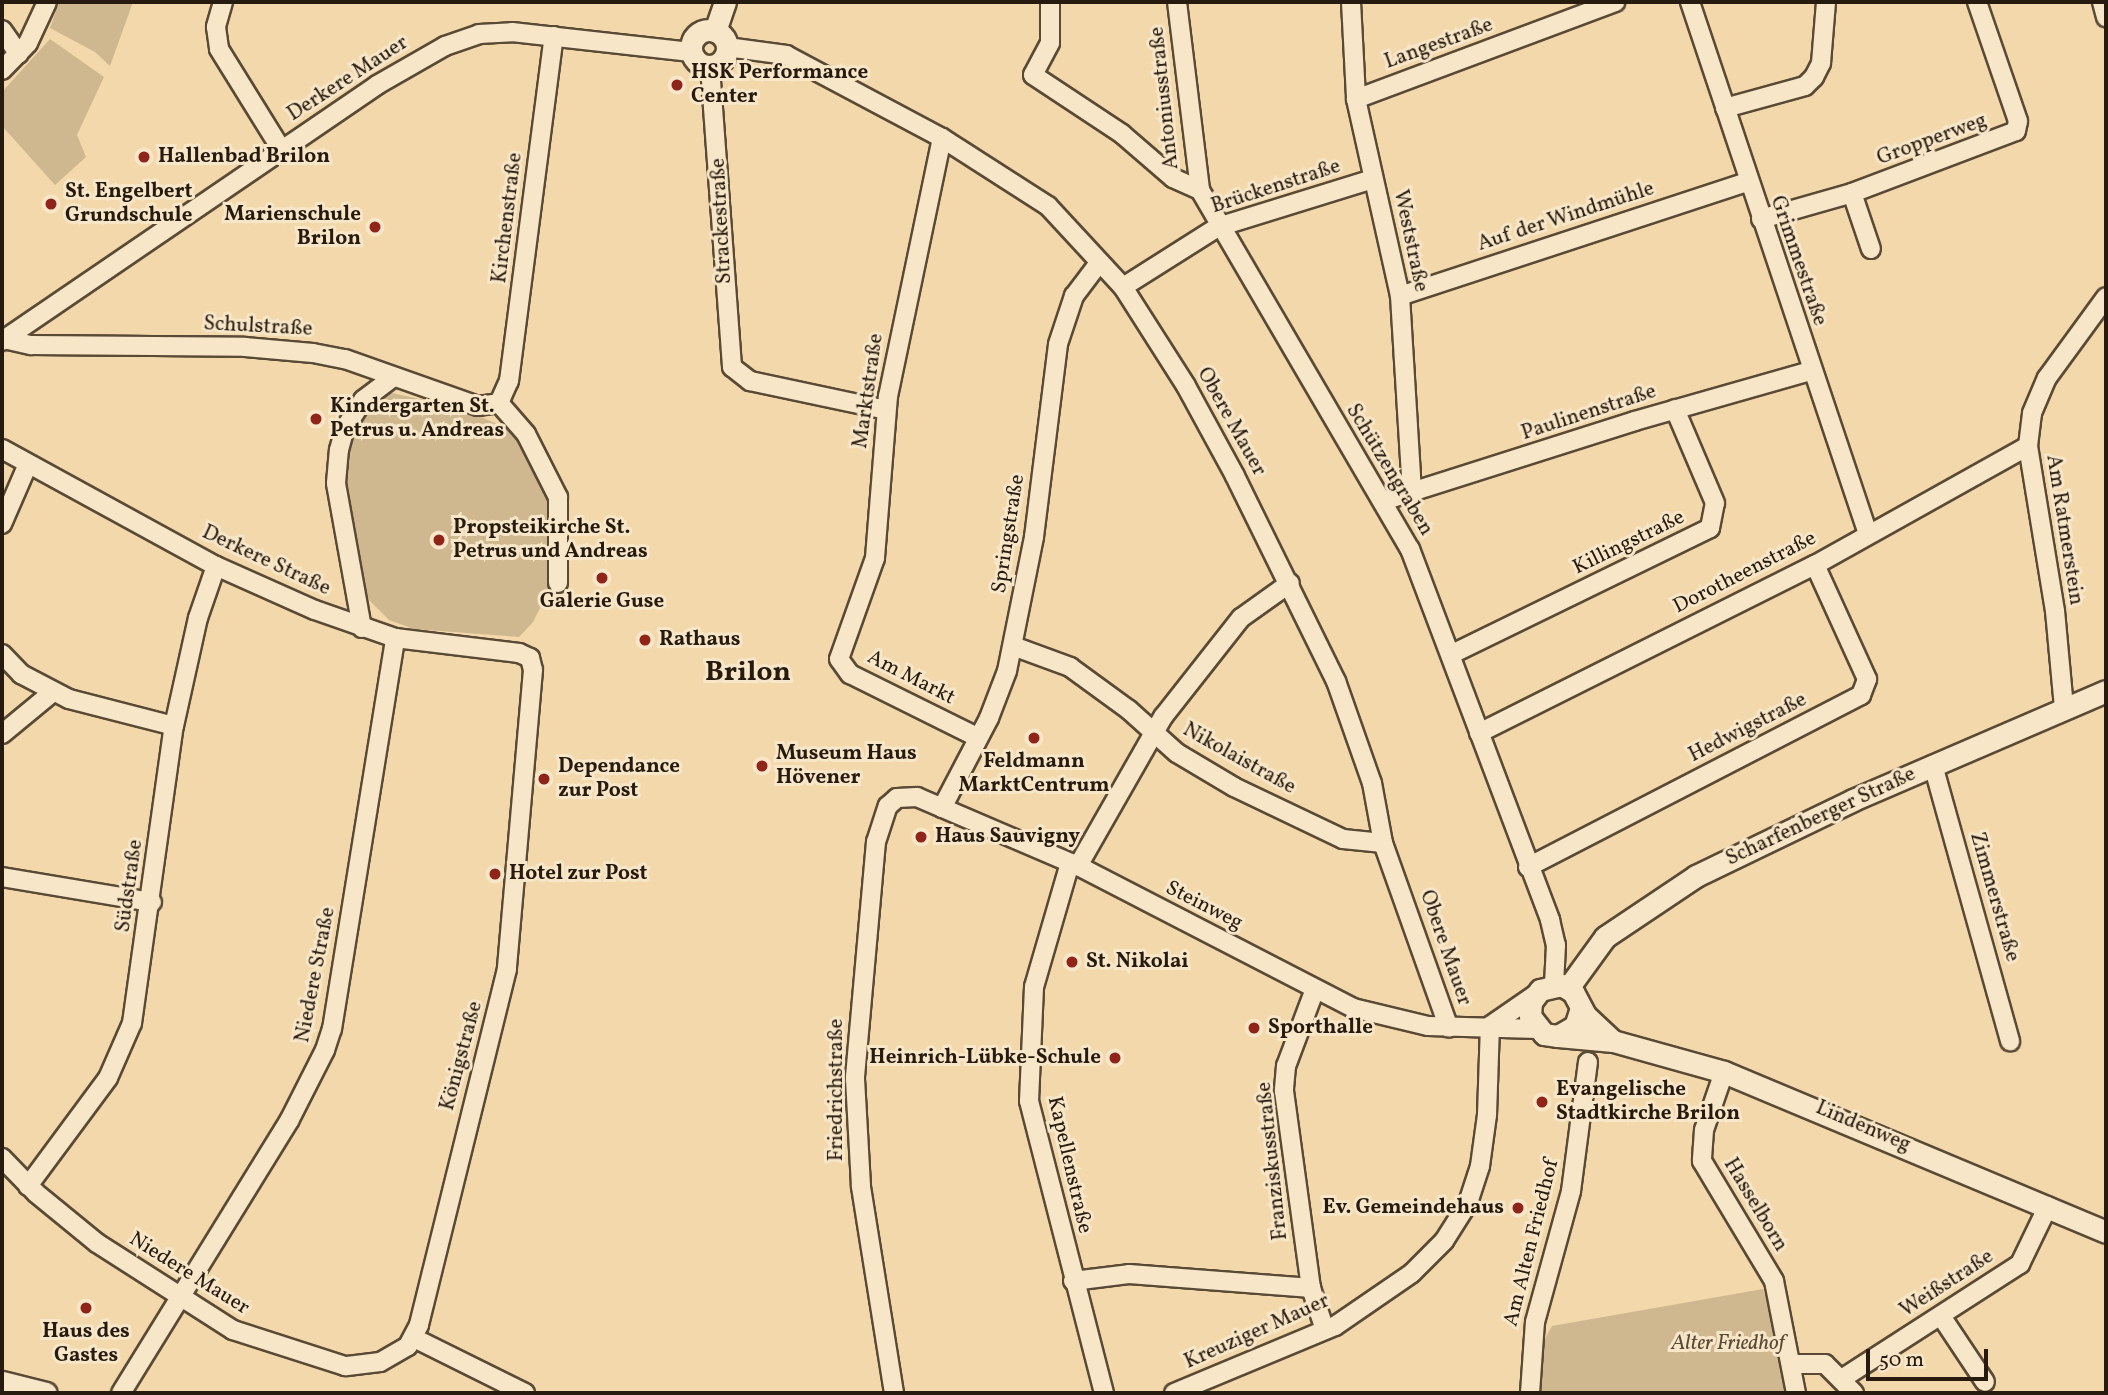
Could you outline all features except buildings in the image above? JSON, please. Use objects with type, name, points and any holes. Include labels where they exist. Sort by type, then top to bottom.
[{"type":"street","points":[[2,70],[19,54],[37,29],[47,2]]},
{"type":"street","points":[[223,2],[216,33],[219,49],[281,149]]},
{"type":"street","points":[[721,39],[697,34],[691,52],[698,63],[710,67],[723,61],[721,39],[725,2]]},
{"type":"street","points":[[1050,2],[1050,43],[1033,75],[1122,134],[1173,178],[1200,190]]},
{"type":"street","name":"Antoniusstraße","points":[[1177,2],[1200,190]]},
{"type":"street","name":"Weststraße","points":[[1351,2],[1356,99],[1400,296],[1412,493]]},
{"type":"street","name":"Langestraße","points":[[1356,99],[1615,2]]},
{"type":"street","name":"Grimmestraße","points":[[1690,2],[1726,108],[1747,182],[1868,534]]},
{"type":"street","points":[[1726,108],[1805,86],[1814,77],[1821,64],[1826,2]]},
{"type":"street","name":"Gropperweg","points":[[1760,219],[1852,193],[2016,131],[2018,121],[1977,2]]},
{"type":"street","points":[[2102,2],[2106,17]]},
{"type":"street","points":[[2,30],[19,54]]},
{"type":"street","name":"Derkere Mauer","points":[[3,340],[400,70],[458,40],[500,32],[691,52]]},
{"type":"street","name":"Kirchenstraße","points":[[499,404],[509,382],[554,36]]},
{"type":"street","name":"Obere Mauer","points":[[721,39],[786,55],[942,138],[1048,206],[1124,287],[1186,386],[1290,583],[1336,681],[1372,783],[1383,843],[1449,1028]]},
{"type":"street","name":"Strackestraße","points":[[710,67],[724,215],[728,347],[737,374],[750,381],[886,410]]},
{"type":"street","name":"Marktstraße","points":[[840,648],[877,549],[886,410],[942,138]]},
{"type":"street","name":"Brückenstraße","points":[[1124,287],[1218,227],[1373,179]]},
{"type":"street","name":"Auf der Windmühle","points":[[1400,296],[1747,182]]},
{"type":"street","name":"Schützengraben","points":[[1200,190],[1218,227],[1410,549],[1452,654],[1556,945],[1561,986]]},
{"type":"street","points":[[1852,193],[1871,248]]},
{"type":"street","name":"Springstraße","points":[[942,808],[996,702],[1013,646],[1041,493],[1058,344],[1074,296],[1100,263]]},
{"type":"street","name":"Am Ratmerstein","points":[[2064,708],[2055,611],[2028,446],[2032,413],[2047,377],[2106,298]]},
{"type":"street","name":"Schulstraße","points":[[3,340],[31,345],[289,350],[339,357],[478,406],[499,404]]},
{"type":"street","name":"Paulinenstraße","points":[[1383,501],[1675,409],[1811,371]]},
{"type":"street","points":[[362,628],[336,483],[339,450],[345,428],[363,400],[393,377]]},
{"type":"street","points":[[499,404],[526,434],[558,498],[558,583]]},
{"type":"street","name":"Killingstraße","points":[[1452,654],[1710,528],[1714,503],[1675,409]]},
{"type":"street","name":"Dorotheenstraße","points":[[1479,733],[1815,565],[2028,446]]},
{"type":"street","name":"Derkere Straße","points":[[2,449],[216,566],[362,628],[395,638],[519,653],[530,658]]},
{"type":"street","points":[[2,524],[28,464]]},
{"type":"street","name":"Hedwigstraße","points":[[1528,867],[1861,695],[1867,679],[1815,565]]},
{"type":"street","name":"Südstraße","points":[[28,1186],[96,1095],[121,1053],[134,1014],[152,902],[174,726],[198,618],[216,566]]},
{"type":"street","name":"Kapellenstraße","points":[[1104,1393],[1073,1281],[1028,1089],[1034,987],[1074,864],[1153,732],[1241,618],[1290,583]]},
{"type":"street","name":"Niedere Straße","points":[[121,1393],[177,1297],[289,1121],[332,1031],[395,638]]},
{"type":"street","name":"Nikolaistraße","points":[[1013,646],[1063,662],[1184,758],[1264,802],[1343,839],[1383,843]]},
{"type":"street","name":"Am Markt","points":[[840,648],[839,659],[850,674],[977,737]]},
{"type":"street","points":[[2,654],[15,670],[53,692],[88,706],[174,726]]},
{"type":"street","name":"Königstraße","points":[[414,1338],[507,969],[533,670],[530,658]]},
{"type":"street","name":"Scharfenberger Straße","points":[[1561,986],[1605,937],[1655,900],[1765,841],[2106,691]]},
{"type":"street","points":[[2,734],[53,692]]},
{"type":"street","name":"Zimmerstraße","points":[[1933,765],[2010,1041]]},
{"type":"street","name":"Steinweg","points":[[903,795],[942,808],[1074,864],[1315,989],[1374,1016],[1449,1028],[1490,1026],[1548,1033]]},
{"type":"street","name":"Friedrichstraße","points":[[894,1393],[861,1186],[855,1077],[876,842],[888,806],[903,795]]},
{"type":"street","points":[[2,877],[152,902]]},
{"type":"street","points":[[1490,1026],[1535,995],[1561,986],[1613,1041]]},
{"type":"street","name":"Franziskusstraße","points":[[1315,989],[1284,1080],[1311,1288],[1325,1330]]},
{"type":"street","points":[[1535,995],[1530,1009],[1548,1033],[1575,1026],[1581,1008]]},
{"type":"street","name":"Kreuziger Mauer","points":[[1174,1393],[1325,1330],[1412,1273],[1444,1241],[1468,1203],[1484,1144],[1490,1026]]},
{"type":"street","name":"Lindenweg","points":[[1548,1033],[1613,1041],[1724,1072],[2106,1232]]},
{"type":"street","name":"Am Alten Friedhof","points":[[1530,1393],[1535,1322],[1571,1191],[1588,1062]]},
{"type":"street","name":"Hasselborn","points":[[1724,1072],[1704,1130],[1704,1168],[1774,1281],[1796,1393]]},
{"type":"street","name":"Niedere Mauer","points":[[2,1158],[28,1186],[97,1242],[177,1297],[241,1334],[339,1366],[386,1360],[414,1338]]},
{"type":"street","name":"Weißstraße","points":[[1843,1378],[2025,1260],[2048,1206]]},
{"type":"street","points":[[1073,1281],[1129,1274],[1311,1288]]},
{"type":"street","points":[[1941,1316],[1985,1382]]},
{"type":"street","points":[[414,1338],[525,1393]]},
{"type":"street","points":[[1792,1364],[1825,1364],[1843,1378],[1854,1393]]},
{"type":"street","points":[[2,1382],[46,1393]]},
{"type":"green space","points":[[59,2],[133,2],[110,66],[95,52],[50,28]]},
{"type":"green space","points":[[50,39],[104,77],[77,135],[86,157],[55,185],[2,126],[2,92]]},
{"type":"green space","points":[[392,393],[457,407],[507,428],[519,438],[541,478],[551,506],[551,586],[533,622],[519,637],[414,629],[389,620],[365,596],[343,484],[346,451],[369,403]]},
{"type":"green space","name":"Alter Friedhof","points":[[1763,1289],[1782,1345],[1790,1393],[1540,1393],[1539,1349],[1552,1326]]},
{"type":"place","name":"HSK Performance Center","points":[[677,85]]},
{"type":"place","name":"Hallenbad Brilon","points":[[144,157]]},
{"type":"place","name":"St. Engelbert Grundschule","points":[[51,204]]},
{"type":"place","name":"Marienschule Brilon","points":[[375,227]]},
{"type":"place","name":"Kindergarten St. Petrus u. Andreas","points":[[316,419]]},
{"type":"place","name":"Propsteikirche St. Petrus und Andreas","points":[[439,540]]},
{"type":"place","name":"Galerie Guse","points":[[602,578]]},
{"type":"place","name":"Rathaus","points":[[645,640]]},
{"type":"place","name":"Feldmann MarktCentrum","points":[[1034,738]]},
{"type":"place","name":"Museum Haus Hövener","points":[[762,766]]},
{"type":"place","name":"Dependance zur Post","points":[[544,779]]},
{"type":"place","name":"Haus Sauvigny","points":[[921,837]]},
{"type":"place","name":"Hotel zur Post","points":[[495,874]]},
{"type":"place","name":"St. Nikolai","points":[[1072,962]]},
{"type":"place","name":"Sporthalle","points":[[1254,1028]]},
{"type":"place","name":"Heinrich-Lübke-Schule","points":[[1115,1058]]},
{"type":"place","name":"Evangelische Stadtkirche Brilon","points":[[1542,1102]]},
{"type":"place","name":"Ev. Gemeindehaus","points":[[1518,1208]]},
{"type":"place","name":"Haus des Gastes","points":[[86,1308]]},
{"type":"district","name":"Brilon","points":[[748,673]]}]
